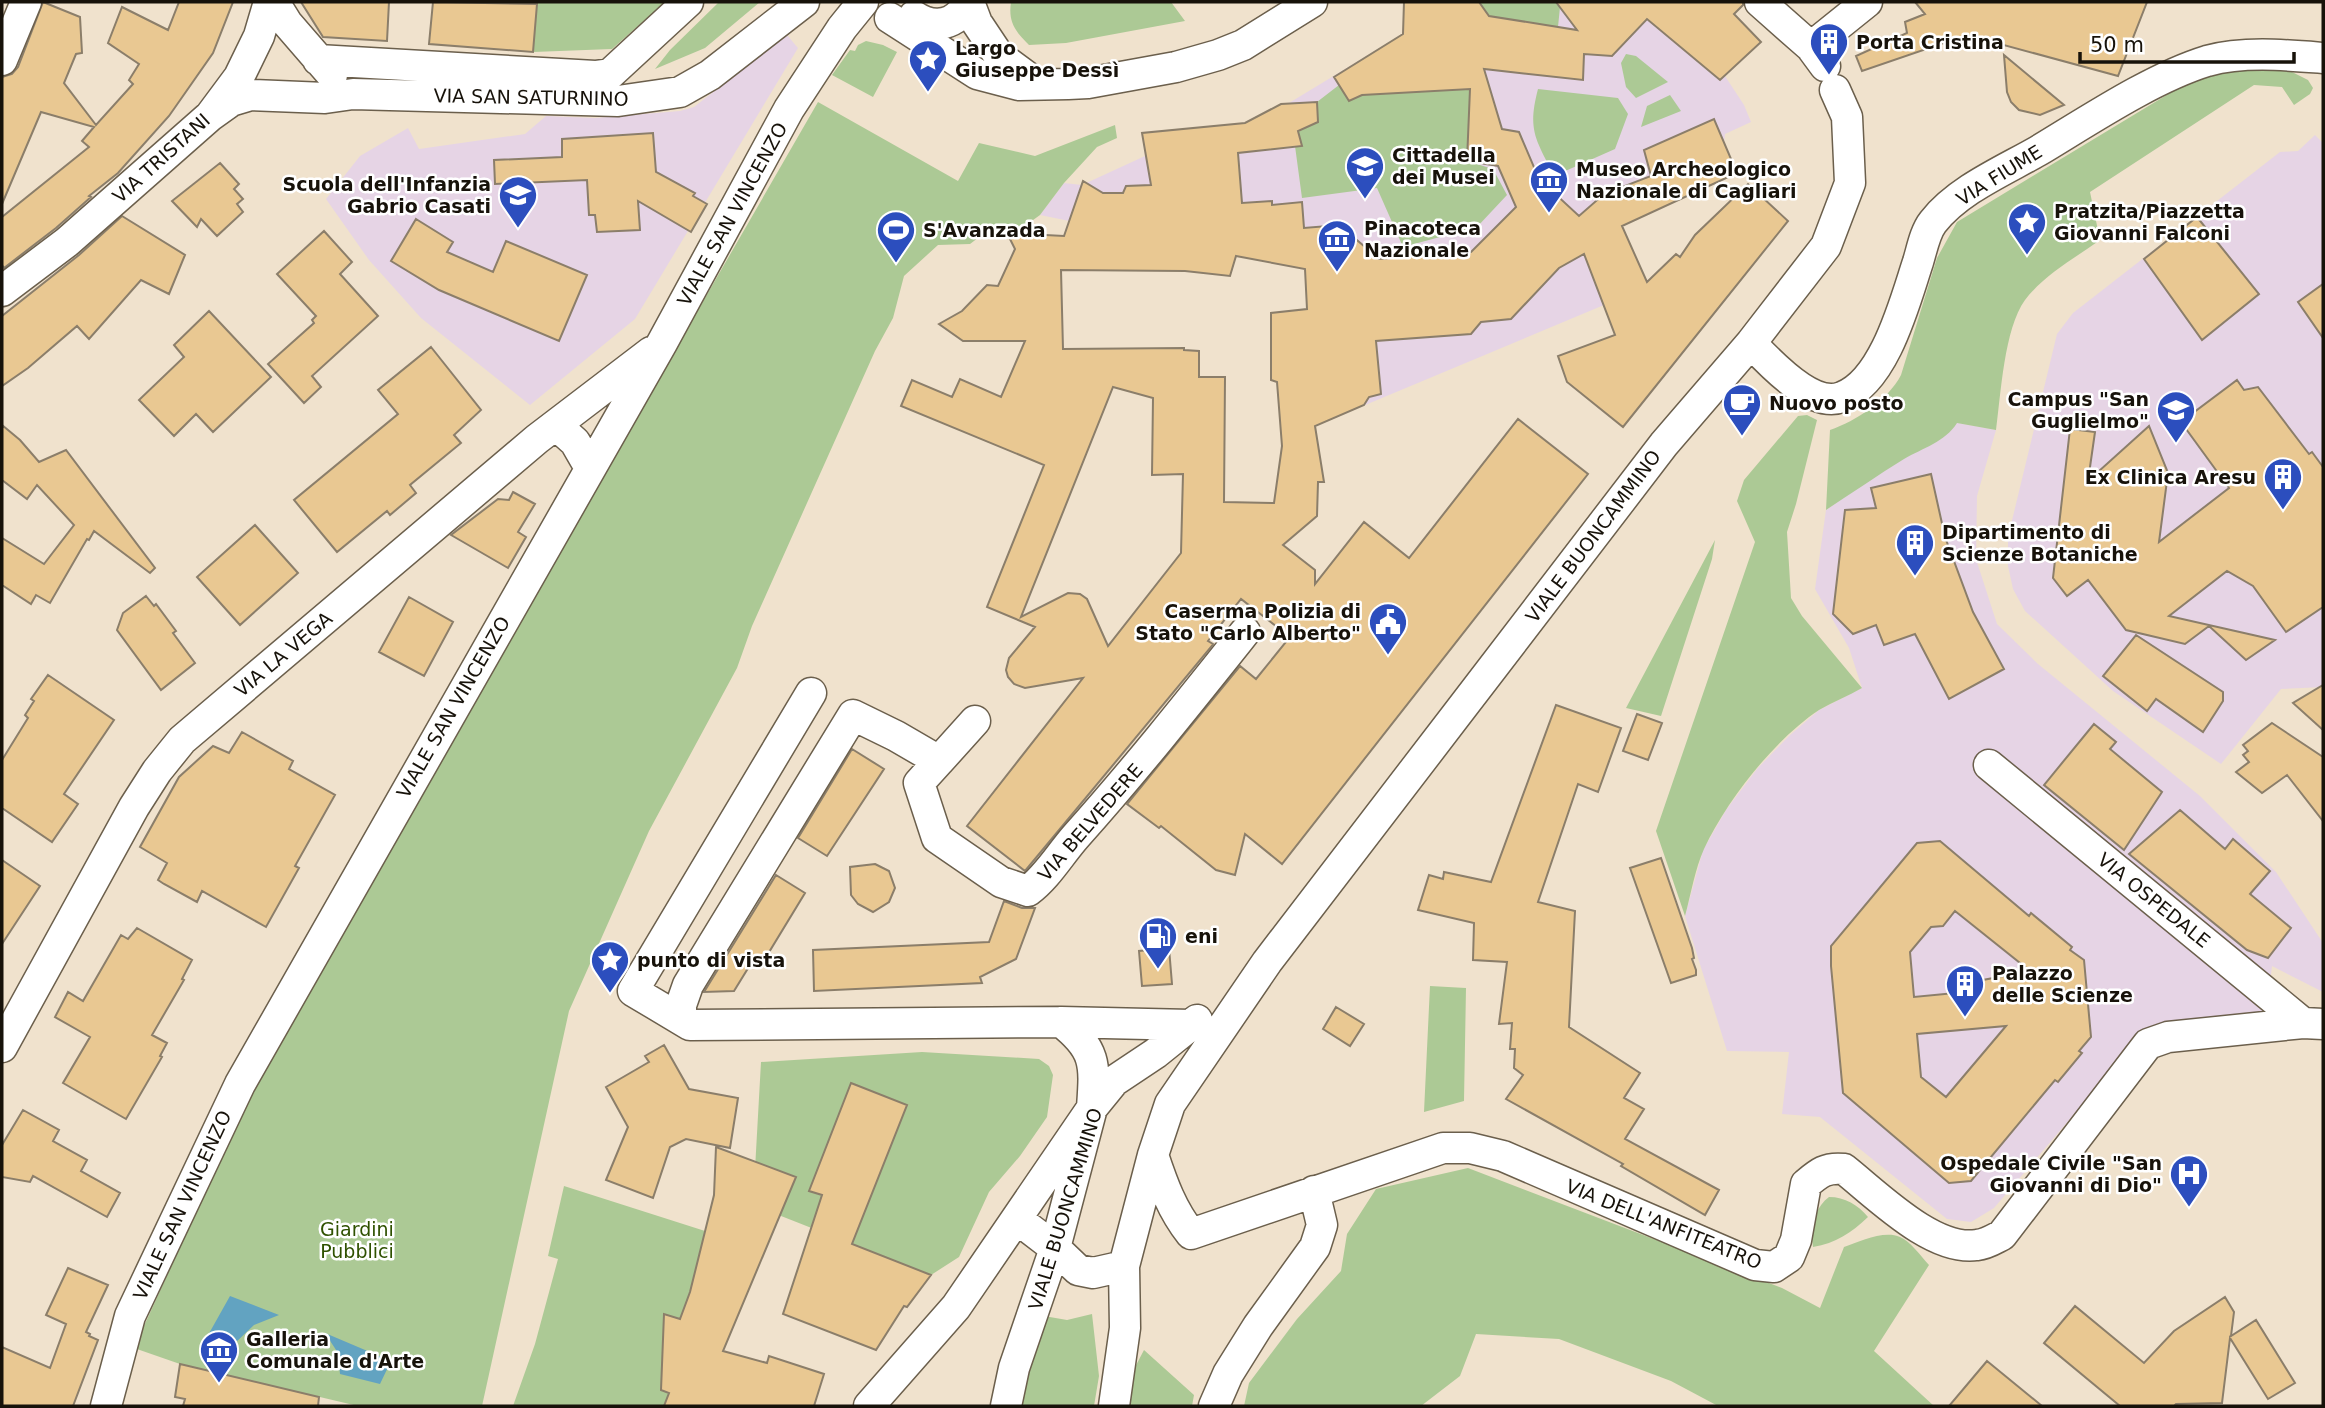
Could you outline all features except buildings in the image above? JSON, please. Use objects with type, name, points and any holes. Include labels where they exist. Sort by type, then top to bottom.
[{"type":"street","points":[[2,60],[26,2]]},
{"type":"street","name":"VIA TRISTANI","points":[[6,286],[67,242],[210,116],[244,67],[259,36],[269,2]]},
{"type":"street","points":[[274,2],[286,23],[318,60],[353,94]]},
{"type":"street","name":"VIA SAN SATURNINO","points":[[318,60],[595,76],[610,74],[688,2]]},
{"type":"street","name":"VIA SAN SATURNINO","points":[[210,116],[231,101],[251,95],[325,98],[353,94],[618,101],[680,92],[710,75],[804,2]]},
{"type":"street","name":"VIALE SAN VINCENZO","points":[[106,1406],[130,1316],[240,1084],[662,343],[789,109],[842,28],[863,2]]},
{"type":"street","points":[[842,28],[903,12],[933,25],[943,24],[962,13],[968,2]]},
{"type":"street","points":[[968,2],[977,23],[999,56],[1037,84]]},
{"type":"street","points":[[990,2],[999,56]]},
{"type":"street","points":[[903,12],[931,44],[977,74],[1018,85],[1088,83],[1176,67],[1242,45],[1312,2]]},
{"type":"street","points":[[1760,2],[1823,68],[1867,2]]},
{"type":"street","name":"VIA FIUME","points":[[1751,344],[1780,373],[1795,383],[1822,399],[1842,398],[1872,373],[1891,337],[1931,223],[1970,190],[2112,107],[2186,68],[2229,57],[2295,55],[2323,58]]},
{"type":"street","name":"VIALE BUONCAMMINO","points":[[1114,1406],[1125,1328],[1124,1266],[1153,1156],[1170,1104],[1267,962],[1658,452],[1751,344],[1826,246],[1850,183],[1847,117],[1823,68]]},
{"type":"street","name":"VIA LA VEGA","points":[[2,1047],[134,807],[157,771],[182,740],[556,425],[662,343]]},
{"type":"street","points":[[556,425],[575,442],[590,468]]},
{"type":"street","name":"VIA BELVEDERE","points":[[975,721],[919,783],[937,838],[1000,882],[1028,891],[1043,880],[1057,857],[1129,777],[1245,632]]},
{"type":"street","points":[[811,693],[634,991],[690,1025],[1061,1022],[1191,1025]]},
{"type":"street","points":[[681,1019],[681,1005],[688,985],[853,715],[939,761]]},
{"type":"street","name":"VIA OSPEDALE","points":[[1989,765],[2313,1023]]},
{"type":"street","name":"VIALE BUONCAMMINO","points":[[1006,1406],[1014,1368],[1055,1248],[1092,1108],[1114,1081],[1156,1054],[1267,962]]},
{"type":"street","points":[[869,1406],[956,1307],[1092,1108],[1094,1080],[1090,1054],[1081,1038],[1061,1022]]},
{"type":"street","name":"VIA DELL'ANFITEATRO","points":[[1153,1156],[1165,1193],[1191,1234],[1443,1148],[1470,1148],[1503,1156],[1755,1265],[1774,1267],[1789,1257],[1796,1240],[1806,1184],[1821,1171],[1831,1168],[1844,1169],[1925,1232],[1952,1244],[1975,1245],[2003,1235],[2148,1044],[2168,1037],[2313,1023]]},
{"type":"street","points":[[1123,1025],[1156,1054],[1168,1071],[1170,1104]]},
{"type":"street","points":[[1214,1406],[1228,1374],[1258,1326],[1315,1247],[1322,1225],[1314,1191]]},
{"type":"street","points":[[1017,1219],[1055,1248],[1078,1270],[1093,1273],[1124,1266]]},
{"type":"shaded area","name":"Cittadella dei Musei","points":[[1404,2],[1636,2],[1647,19],[1719,80],[1725,76],[1744,105],[1751,122],[1725,134],[1724,143],[1737,173],[1622,226],[1647,282],[1604,305],[1315,426],[1305,269],[1040,215],[1064,183],[1082,185],[1145,156],[1142,133],[1245,123],[1281,104],[1289,103],[1403,34]]},
{"type":"shaded area","name":"Scuola dell'Infanzia Gabrio Casati","points":[[787,35],[798,48],[635,319],[530,405],[421,318],[369,260],[326,199],[360,156],[408,128],[419,149],[525,134],[546,116],[595,118],[680,111],[694,107]]},
{"type":"shaded area","name":"Campus \"San Guglielmo\"","points":[[2315,135],[2323,143],[2323,687],[2281,689],[2221,764],[2113,691],[2025,611],[2013,589],[2008,566],[2008,537],[2057,334],[2073,313],[2280,152],[2298,151]]},
{"type":"shaded area","points":[[1948,421],[1996,430],[1977,496],[1976,559],[1997,624],[2038,664],[2200,796],[2276,872],[2323,943],[2323,992],[2272,966],[2266,1016],[2146,1030],[1994,1208],[1971,1222],[1947,1219],[1820,1117],[1782,1114],[1789,1052],[1727,1051],[1685,916],[1703,850],[1726,810],[1757,769],[1819,710],[1862,688],[1849,648],[1815,589],[1826,510]]},
{"type":"green space","points":[[535,2],[665,2],[612,49],[533,52]]},
{"type":"green space","points":[[719,2],[760,2],[705,48],[655,69],[670,50]]},
{"type":"green space","points":[[1011,2],[1171,2],[1185,21],[1066,43],[1029,45],[1014,26]]},
{"type":"green space","points":[[1479,2],[1556,2],[1560,7],[1558,27],[1489,16]]},
{"type":"green space","points":[[866,41],[897,52],[873,97],[832,75],[850,50],[855,51],[858,45]]},
{"type":"green space","points":[[1626,54],[1636,56],[1668,82],[1636,98],[1626,87],[1621,63]]},
{"type":"green space","points":[[2286,69],[2308,80],[2313,88],[2310,94],[2294,105],[2282,87],[2254,85],[2090,192],[2100,240],[2041,283],[2018,312],[2004,362],[1996,430],[1957,423],[1940,440],[1904,459],[1826,510],[1830,430],[1850,421],[1880,401],[1901,375],[1937,258],[1957,222],[2170,93],[2214,71]]},
{"type":"green space","points":[[1339,85],[1349,101],[1362,95],[1470,89],[1467,161],[1493,169],[1507,195],[1477,227],[1403,247],[1377,188],[1302,198],[1295,146],[1301,145],[1298,131],[1317,102]]},
{"type":"green space","points":[[1538,89],[1618,98],[1628,114],[1615,149],[1554,176],[1542,153],[1533,125]]},
{"type":"green space","points":[[1670,95],[1681,111],[1641,127],[1647,106]]},
{"type":"green space","name":"Giardini Pubblici","points":[[818,102],[958,181],[979,143],[1035,156],[1115,125],[1117,138],[1097,147],[1064,183],[1040,215],[1022,228],[995,225],[970,244],[938,245],[904,276],[893,318],[875,351],[752,626],[737,668],[649,831],[569,1011],[482,1406],[358,1406],[180,1364],[134,1348],[250,1093],[382,858]]},
{"type":"green space","points":[[1807,415],[1817,420],[1787,532],[1791,598],[1802,616],[1862,688],[1819,710],[1802,723],[1785,737],[1753,772],[1725,811],[1704,849],[1685,916],[1656,831],[1755,542],[1737,501],[1744,480],[1798,416]]},
{"type":"green space","points":[[1715,540],[1712,559],[1661,716],[1626,708]]},
{"type":"green space","points":[[1430,986],[1466,988],[1464,1101],[1424,1112]]},
{"type":"green space","points":[[922,1052],[1039,1059],[1049,1066],[1053,1075],[1047,1117],[1020,1156],[989,1192],[959,1257],[931,1275],[753,1205],[761,1062]]},
{"type":"green space","points":[[1468,1168],[1782,1288],[1820,1308],[1844,1247],[1886,1235],[1904,1239],[1929,1265],[1874,1351],[1934,1406],[1718,1406],[1671,1381],[1559,1339],[1476,1334],[1460,1376],[1421,1406],[1244,1406],[1249,1383],[1297,1319],[1341,1271],[1347,1234],[1376,1189]]},
{"type":"green space","points":[[564,1186],[705,1231],[690,1292],[680,1319],[664,1315],[661,1390],[685,1399],[665,1403],[664,1406],[513,1406],[535,1344],[558,1259],[548,1256]]},
{"type":"green space","points":[[1829,1197],[1851,1203],[1868,1217],[1843,1236],[1813,1247],[1814,1219]]},
{"type":"green space","points":[[1092,1314],[1099,1376],[1094,1406],[1016,1406],[1044,1316],[1067,1320]]},
{"type":"green space","points":[[1144,1350],[1194,1395],[1192,1406],[1129,1406],[1133,1371]]},
{"type":"water","points":[[230,1296],[279,1315],[254,1325],[234,1344],[207,1337]]},
{"type":"water","points":[[325,1333],[391,1361],[380,1384],[340,1374],[338,1353]]},
{"type":"place","name":"Porta Cristina","points":[[1829,76]]},
{"type":"place","name":"Largo Giuseppe Dessì","points":[[928,93]]},
{"type":"place","name":"Cittadella dei Musei","points":[[1365,200]]},
{"type":"place","name":"Museo Archeologico Nazionale di Cagliari","points":[[1549,214]]},
{"type":"place","name":"Scuola dell'Infanzia Gabrio Casati","points":[[518,229]]},
{"type":"place","name":"Pratzita/Piazzetta Giovanni Falconi","points":[[2027,256]]},
{"type":"place","name":"S'Avanzada","points":[[896,264]]},
{"type":"place","name":"Pinacoteca Nazionale","points":[[1337,273]]},
{"type":"place","name":"Nuovo posto","points":[[1742,437]]},
{"type":"place","name":"Campus \"San Guglielmo\"","points":[[2176,444]]},
{"type":"place","name":"Ex Clinica Aresu","points":[[2283,511]]},
{"type":"place","name":"Dipartimento di Scienze Botaniche","points":[[1915,577]]},
{"type":"place","name":"Caserma Polizia di Stato \"Carlo Alberto\"","points":[[1388,656]]},
{"type":"place","name":"eni","points":[[1158,970]]},
{"type":"place","name":"punto di vista","points":[[610,994]]},
{"type":"place","name":"Palazzo delle Scienze","points":[[1965,1018]]},
{"type":"place","name":"Ospedale Civile \"San Giovanni di Dio\"","points":[[2189,1208]]},
{"type":"place","name":"Galleria Comunale d'Arte","points":[[219,1384]]}]
